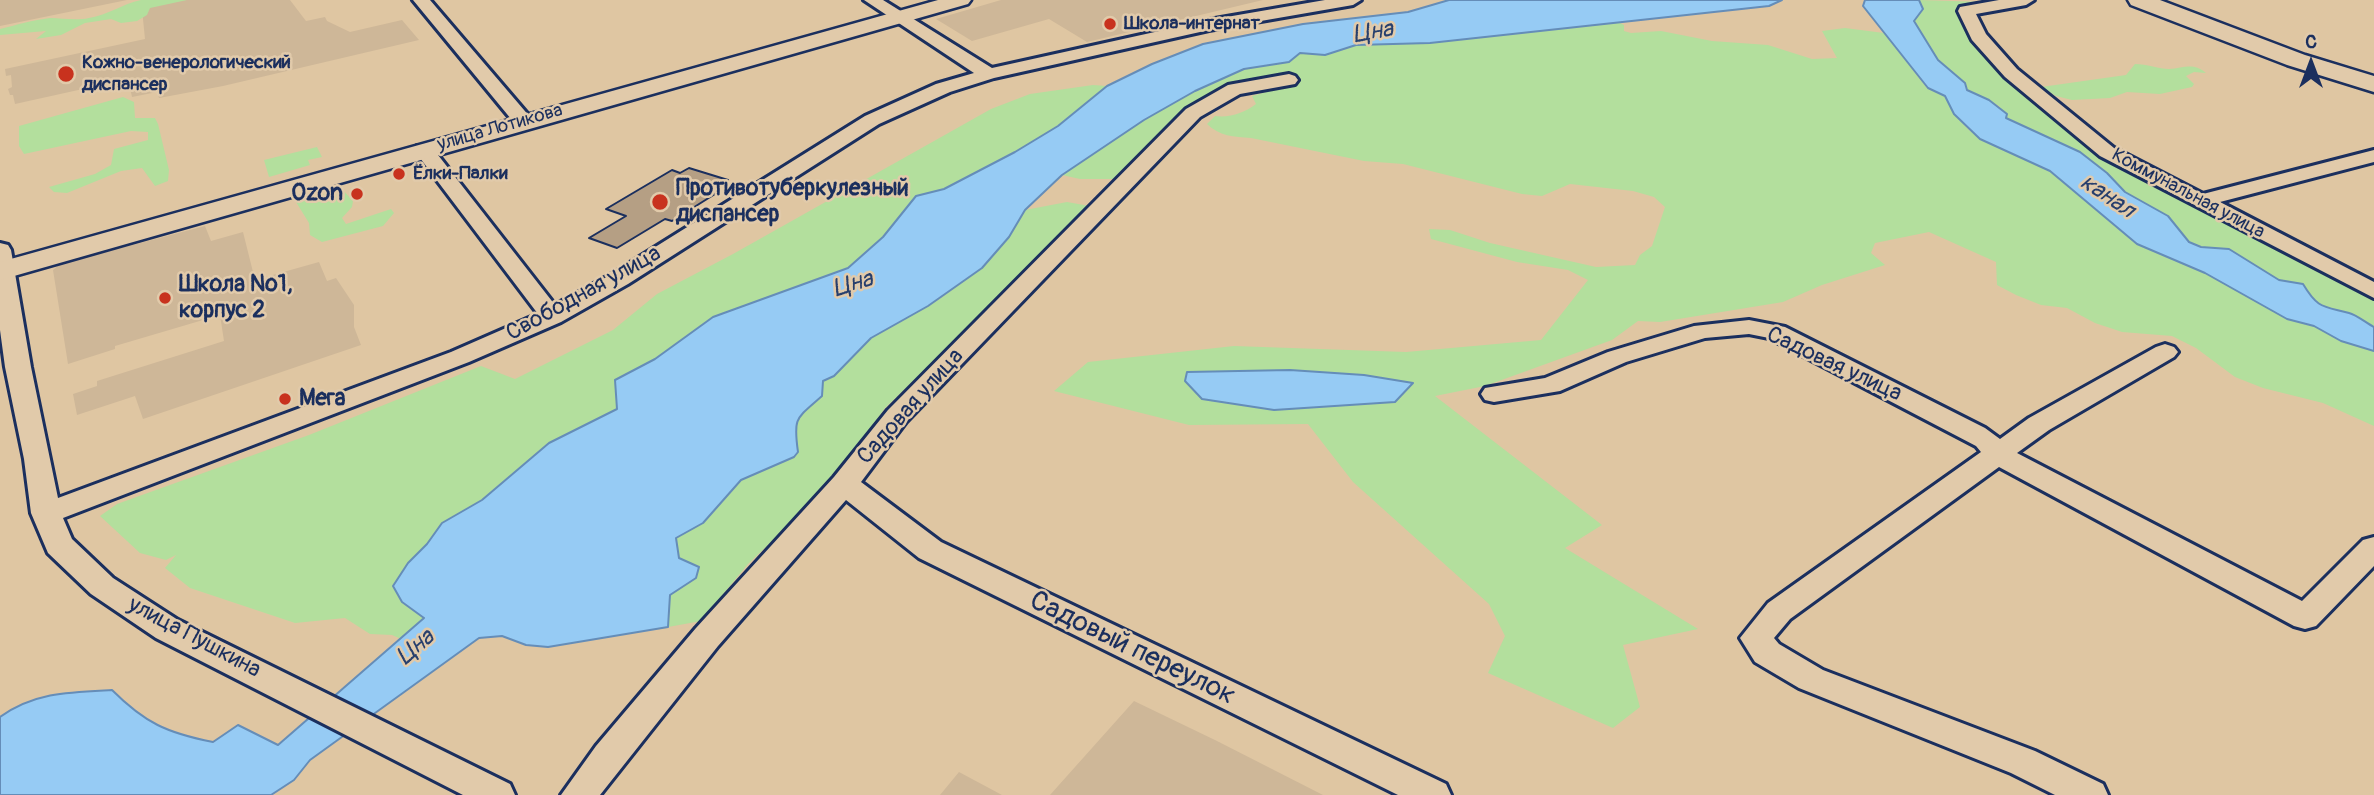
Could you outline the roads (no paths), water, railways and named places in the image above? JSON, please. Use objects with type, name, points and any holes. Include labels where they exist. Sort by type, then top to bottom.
[{"type":"main road","points":[[2139,0],[2296,60],[2374,83]]},
{"type":"street","points":[[421,0],[523,121]]},
{"type":"street","points":[[872,0],[989,74]]},
{"type":"street","name":"улица Лотикова","points":[[1,263],[424,150],[961,0]]},
{"type":"street","name":"Свободная улица","points":[[46,513],[447,362],[552,317],[620,279],[872,120],[943,88],[989,74],[1209,24],[1316,3],[1353,0]]},
{"type":"street","name":"Коммунальная улица","points":[[2026,0],[1966,11],[1978,36],[2011,72],[2107,152],[2374,291]]},
{"type":"street","name":"Садовая улица","points":[[579,795],[707,637],[844,484],[897,416],[1193,113],[1235,89],[1289,80]]},
{"type":"street","points":[[424,150],[552,317]]},
{"type":"street","points":[[2199,201],[2374,156]]},
{"type":"street","name":"улица Пушкина","points":[[1,263],[46,513],[59,545],[102,586],[167,628],[497,795]]},
{"type":"street","name":"Садовая улица","points":[[1494,394],[1551,386],[1617,357],[1703,331],[1749,327],[1776,332],[1986,440],[2000,455],[2305,617],[2374,548]]},
{"type":"street","points":[[2090,795],[2023,761],[1811,679],[1767,653],[1756,638],[1779,611],[2000,455],[2039,424],[2165,352]]},
{"type":"street","name":"Садовый переулок","points":[[844,484],[930,550],[1433,795]]},
{"type":"water","name":"Цна","points":[[1449,0],[1782,0],[1769,6],[1430,43],[1356,45],[1325,55],[1300,53],[1289,62],[1244,69],[1195,91],[1144,120],[1062,175],[1025,210],[1009,237],[982,268],[928,306],[871,338],[834,376],[823,381],[822,396],[798,419],[798,452],[794,457],[741,480],[703,523],[676,538],[679,558],[699,567],[696,578],[670,595],[668,627],[548,647],[526,645],[502,636],[479,638],[310,760],[294,780],[271,795],[0,795],[0,717],[26,703],[54,695],[112,690],[146,719],[182,735],[213,742],[238,725],[278,745],[424,618],[402,602],[393,586],[408,563],[427,544],[442,523],[482,500],[549,443],[617,409],[615,380],[655,359],[713,317],[848,268],[883,237],[916,196],[944,189],[1015,152],[1058,126],[1107,86],[1152,64],[1203,44],[1303,24],[1408,12]]},
{"type":"water","name":"канал","points":[[1865,0],[1919,0],[1923,9],[1914,21],[1938,60],[1965,83],[1967,90],[1989,100],[2007,114],[2006,118],[2080,152],[2107,173],[2125,192],[2168,216],[2189,242],[2201,247],[2229,249],[2279,280],[2303,284],[2322,305],[2352,314],[2374,327],[2374,351],[2341,341],[2314,326],[2287,319],[2205,273],[2137,244],[2050,171],[1980,139],[1954,114],[1945,96],[1928,88],[1863,6]]},
{"type":"water","points":[[1290,370],[1364,375],[1413,383],[1395,402],[1274,410],[1202,399],[1185,381],[1187,372]]},
{"type":"place","name":"Школа-интернат","points":[[1110,24]]},
{"type":"place","name":"Кожно-венерологический диспансер","points":[[66,74]]},
{"type":"place","name":"Ёлки-Палки","points":[[399,174]]},
{"type":"place","name":"Ozon","points":[[357,194]]},
{"type":"place","name":"Противотуберкулезный диспансер","points":[[660,202]]},
{"type":"place","name":"Школа №1, корпус 2","points":[[165,298]]},
{"type":"place","name":"Мега","points":[[285,399]]}]
